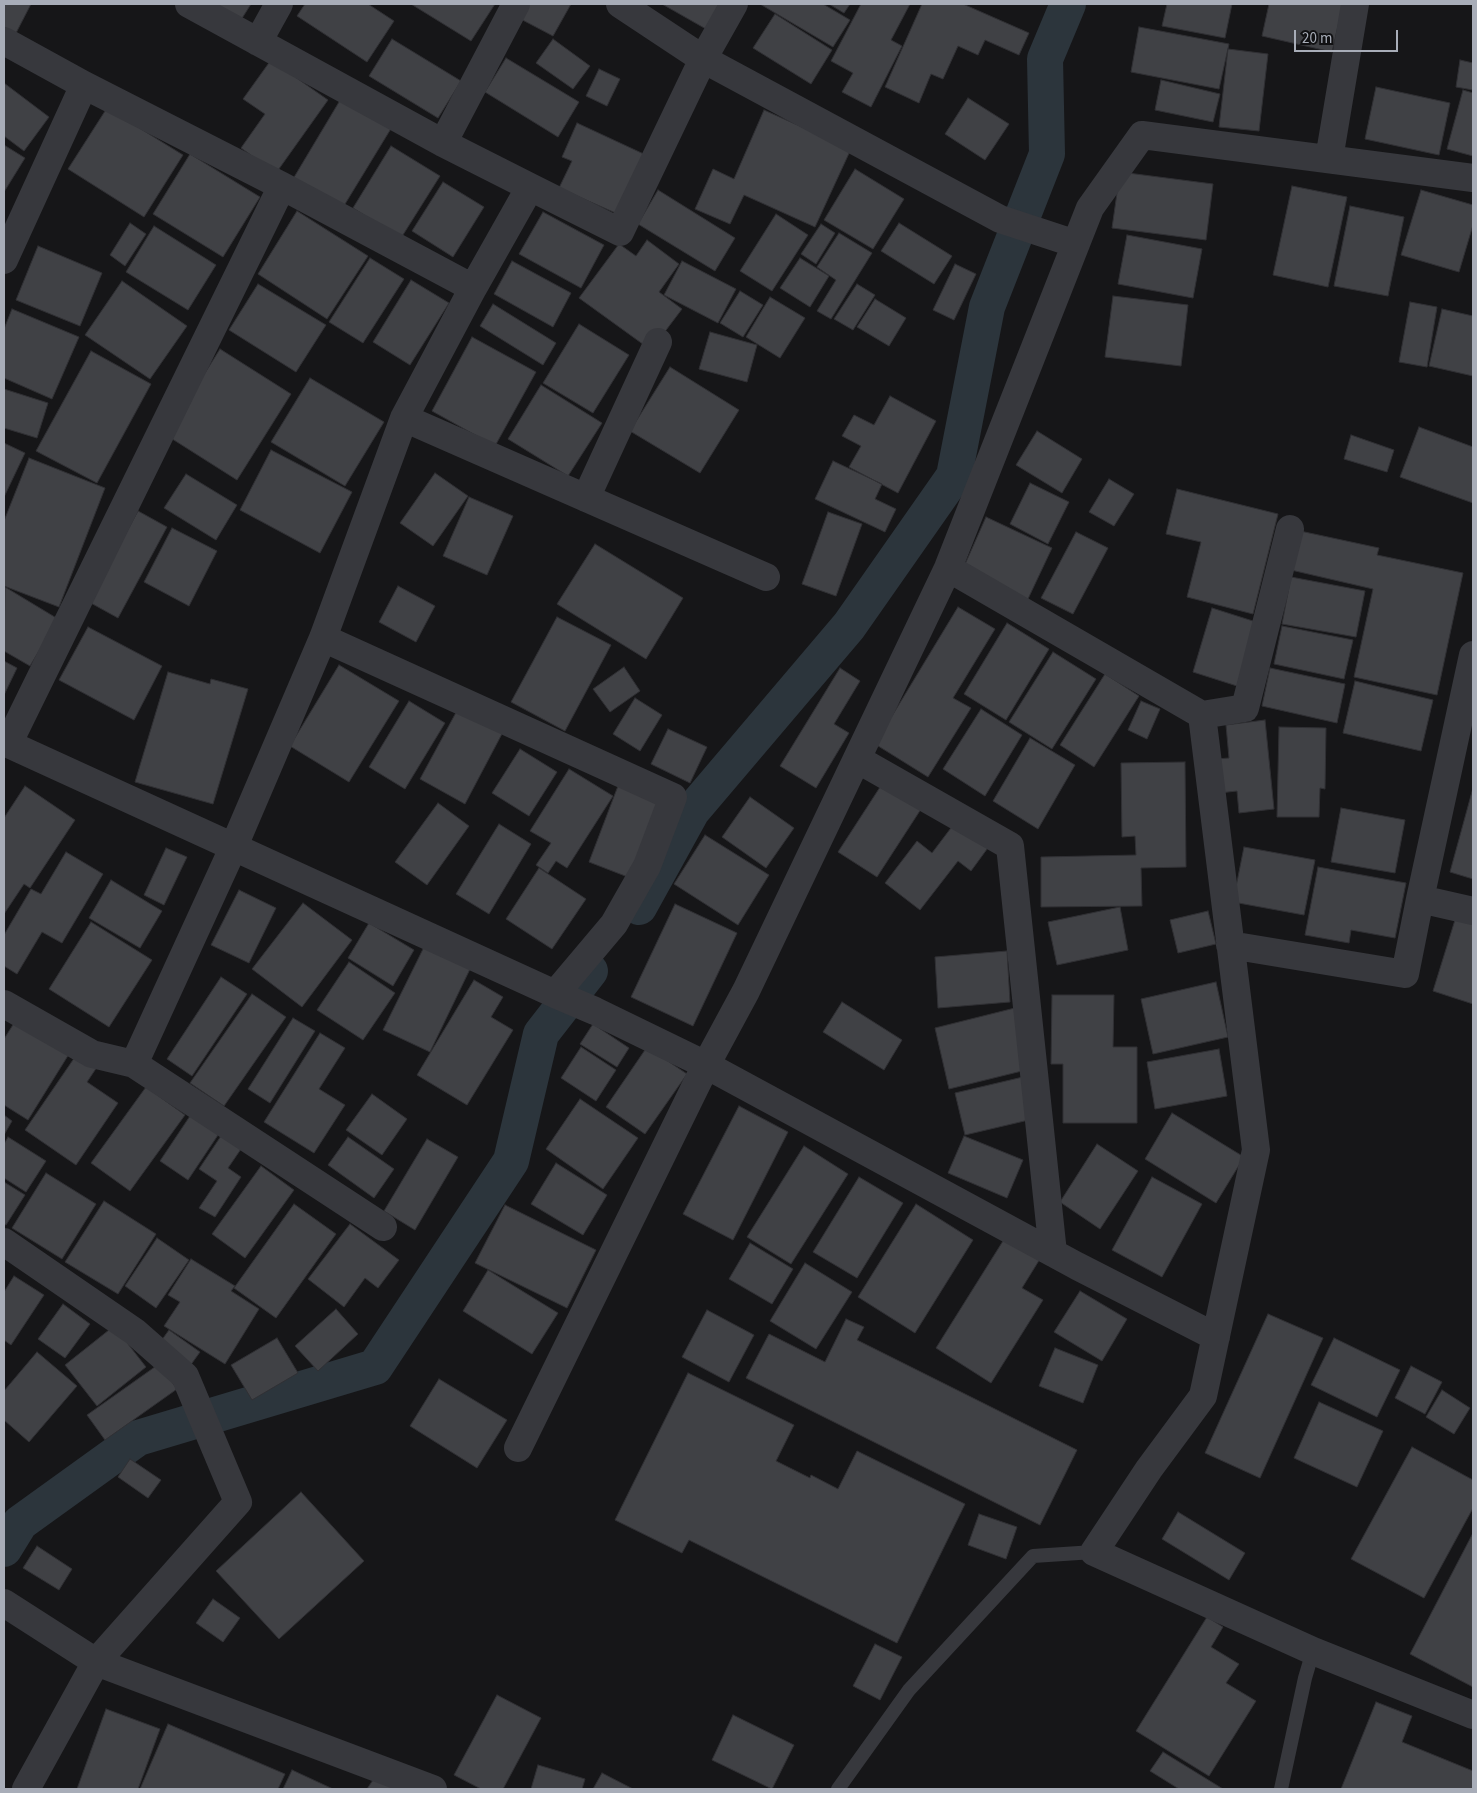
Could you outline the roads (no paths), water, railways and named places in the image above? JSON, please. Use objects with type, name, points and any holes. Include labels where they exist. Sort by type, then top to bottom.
[{"type":"street","points":[[189,4],[442,143],[620,232],[703,59],[734,4]]},
{"type":"street","points":[[258,42],[279,4]]},
{"type":"street","points":[[442,143],[516,4]]},
{"type":"street","points":[[620,4],[703,59],[1000,219],[1074,244]]},
{"type":"street","points":[[1329,159],[1355,4]]},
{"type":"street","points":[[4,41],[84,85],[282,186],[473,288]]},
{"type":"street","points":[[4,260],[84,85]]},
{"type":"street","points":[[518,1448],[706,1065],[746,992],[948,568],[1074,244],[1090,208],[1142,134],[1473,178]]},
{"type":"street","points":[[282,186],[6,743],[595,1011],[706,1065],[1053,1253],[1216,1336]]},
{"type":"street","points":[[134,1064],[234,846],[323,638],[404,418],[473,288],[530,187]]},
{"type":"street","points":[[586,498],[658,342]]},
{"type":"street","points":[[404,418],[766,577]]},
{"type":"street","points":[[948,568],[1202,716],[1245,708],[1290,529]]},
{"type":"street","points":[[323,638],[673,797],[647,866],[614,924],[557,995]]},
{"type":"street","points":[[1230,946],[1405,974],[1473,655]]},
{"type":"street","points":[[1202,716],[1256,1150],[1203,1396],[1149,1469],[1094,1552],[1313,1651],[1473,1716]]},
{"type":"street","points":[[857,759],[1010,846],[1053,1253]]},
{"type":"street","points":[[1420,899],[1473,911]]},
{"type":"street","points":[[4,1004],[92,1054],[134,1064],[383,1227]]},
{"type":"street","points":[[4,1242],[135,1332],[185,1376],[238,1502],[96,1662],[26,1789]]},
{"type":"street","points":[[4,1603],[96,1662],[433,1789]]},
{"type":"lane","points":[[838,1789],[909,1690],[1034,1556],[1094,1552]]},
{"type":"lane","points":[[1281,1789],[1305,1678],[1313,1651]]},
{"type":"waterway","points":[[639,907],[692,811],[849,626],[954,476],[987,307],[1047,154],[1045,59],[1068,4]]},
{"type":"waterway","points":[[4,1549],[20,1523],[138,1438],[375,1367],[511,1161],[541,1034],[590,971]]}]
